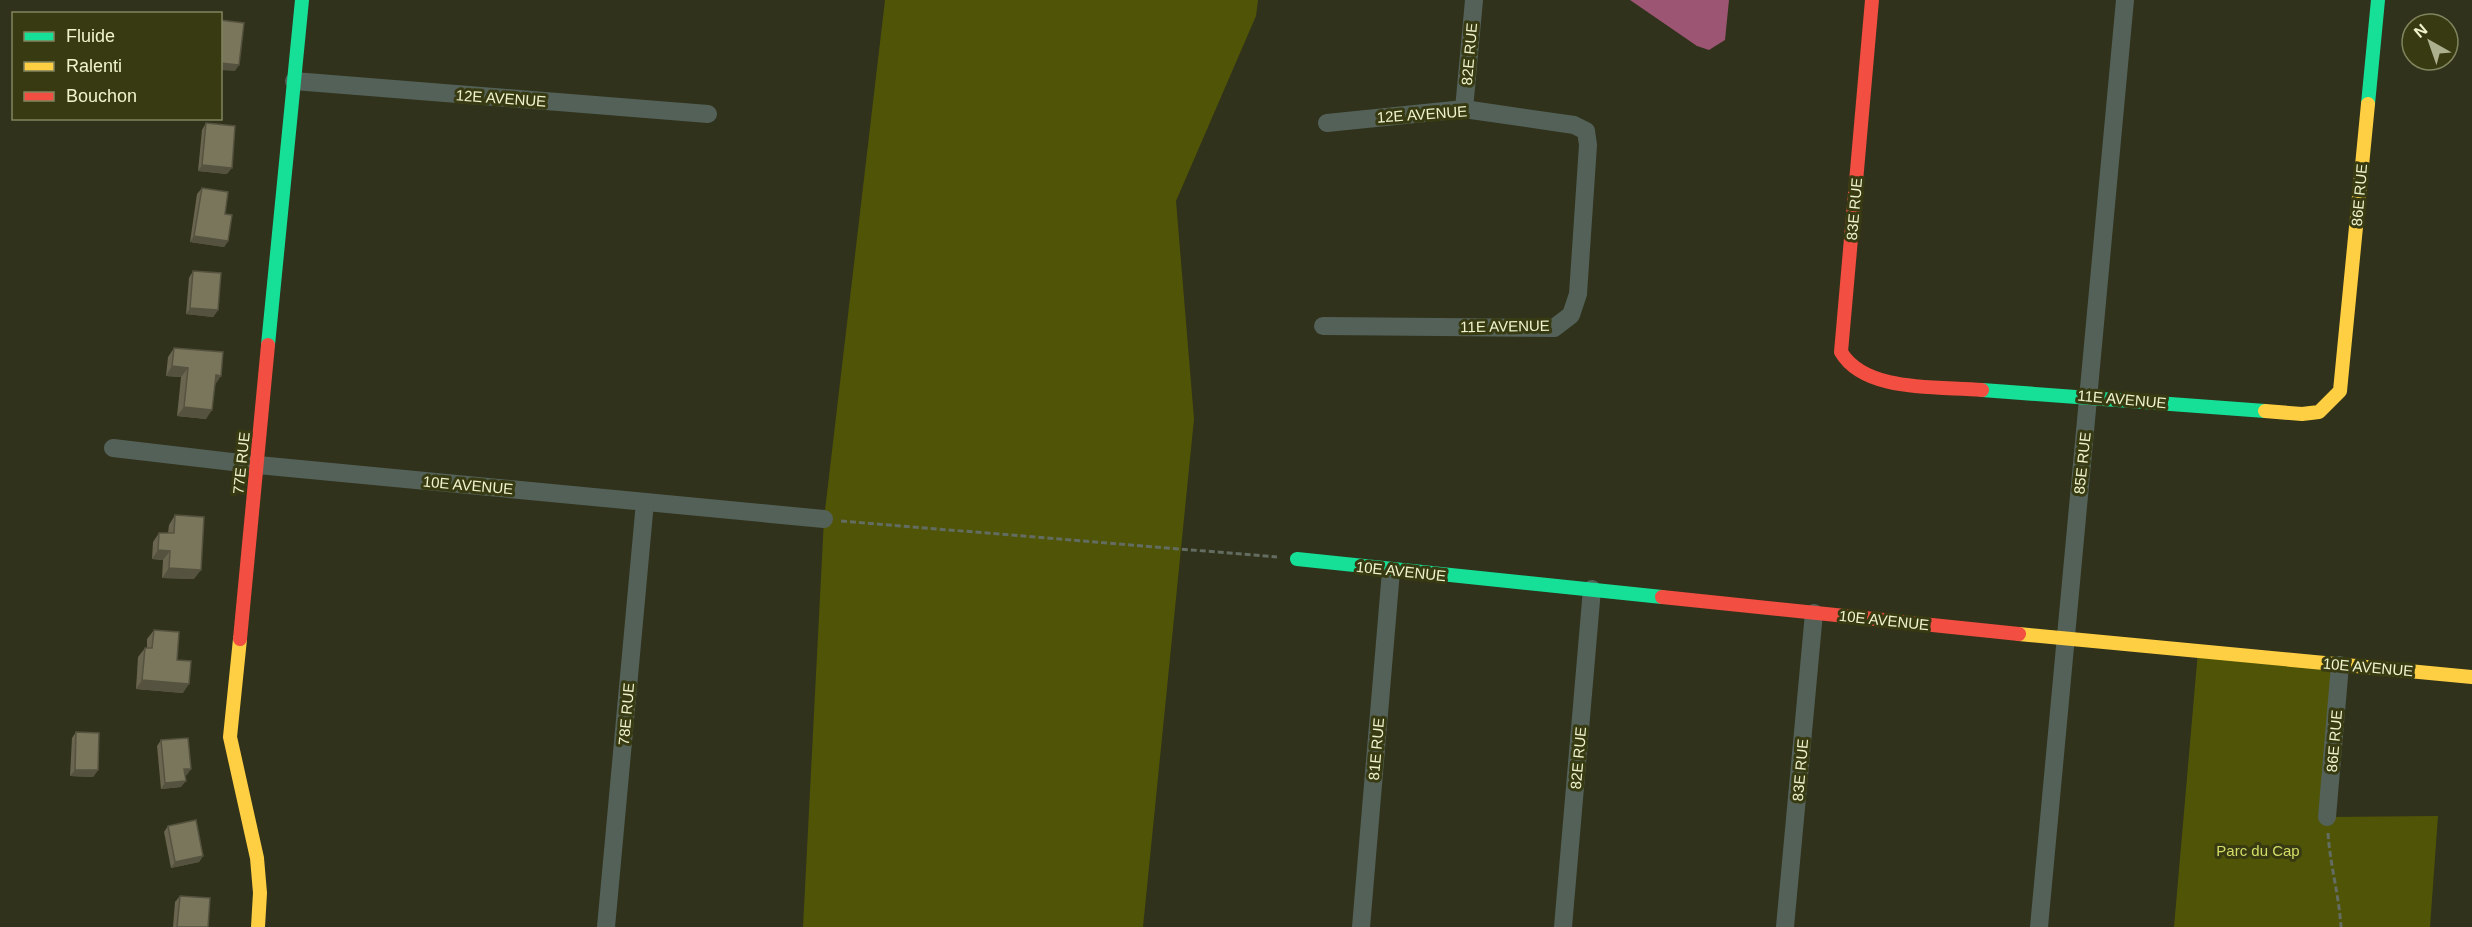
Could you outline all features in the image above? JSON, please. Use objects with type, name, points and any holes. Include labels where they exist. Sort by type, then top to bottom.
[{"type":"street","name":"77E RUE","points":[[258,927],[261,890],[257,856],[233,766],[230,737],[302,0]]},
{"type":"street","name":"82E RUE","points":[[1464,109],[1474,0]]},
{"type":"street","name":"83E RUE","points":[[1872,0],[1841,352],[1854,372],[1869,378],[1896,383]]},
{"type":"street","name":"85E RUE","points":[[2039,927],[2125,0]]},
{"type":"street","name":"86E RUE","points":[[2340,391],[2378,0]]},
{"type":"street","name":"12E AVENUE","points":[[294,81],[708,114]]},
{"type":"street","name":"12E AVENUE","points":[[1327,123],[1464,109],[1574,125],[1586,131]]},
{"type":"street","name":"11E AVENUE","points":[[1323,326],[1554,328],[1571,315],[1578,294],[1588,145],[1586,131]]},
{"type":"street","name":"11E AVENUE","points":[[1896,383],[2302,414],[2319,412],[2340,391]]},
{"type":"street","name":"10E AVENUE","points":[[113,448],[258,465],[824,519]]},
{"type":"street","name":"78E RUE","points":[[606,927],[645,502]]},
{"type":"street","name":"10E AVENUE","points":[[1297,559],[1391,571],[2064,639],[2472,677]]},
{"type":"street","name":"81E RUE","points":[[1361,927],[1391,571]]},
{"type":"street","name":"82E RUE","points":[[1563,927],[1592,590]]},
{"type":"street","name":"83E RUE","points":[[1785,927],[1814,613]]},
{"type":"street","name":"86E RUE","points":[[2327,817],[2340,664]]},
{"type":"path","points":[[824,519],[1297,559]]},
{"type":"path","points":[[2327,817],[2330,859],[2339,895],[2341,927]]},
{"type":"green space","points":[[885,0],[1258,0],[1256,16],[1176,201],[1194,419],[1143,927],[803,927],[824,519]]},
{"type":"green space","name":"Parc du Cap","points":[[2198,651],[2340,665],[2328,817],[2438,816],[2430,927],[2174,927]]},
{"type":"shaded area","points":[[1630,0],[1729,0],[1725,40],[1709,50],[1697,46]]},
{"type":"building","points":[[222,20],[244,23],[239,65],[222,63]]},
{"type":"building","points":[[206,123],[235,126],[232,168],[202,165]]},
{"type":"building","points":[[202,188],[228,192],[225,214],[232,215],[228,241],[194,236]]},
{"type":"building","points":[[193,271],[221,273],[218,310],[190,308]]},
{"type":"building","points":[[174,348],[223,352],[221,376],[216,375],[212,410],[184,407],[188,368],[172,366]]},
{"type":"building","points":[[175,515],[204,517],[201,570],[169,568],[170,551],[158,550],[159,533],[174,533]]},
{"type":"building","points":[[154,630],[179,632],[177,660],[191,661],[189,684],[142,680],[145,648],[152,648]]},
{"type":"building","points":[[76,732],[99,733],[98,770],[75,770]]},
{"type":"building","points":[[188,738],[191,769],[184,769],[186,781],[165,783],[161,740]]},
{"type":"building","points":[[196,820],[203,856],[175,862],[168,826]]},
{"type":"building","points":[[180,896],[210,898],[208,927],[177,927]]},
{"type":"traffic: fast","points":[[268,345],[302,0]]},
{"type":"traffic: fast","points":[[2368,104],[2378,0]]},
{"type":"traffic: fast","points":[[1982,390],[2265,411]]},
{"type":"traffic: fast","points":[[1297,559],[1662,597]]},
{"type":"traffic: slow","points":[[2265,411],[2302,414],[2319,412],[2340,391],[2368,104]]},
{"type":"traffic: slow","points":[[2019,634],[2472,677]]},
{"type":"traffic: slow","points":[[240,639],[230,737],[257,858],[260,893],[258,927]]},
{"type":"traffic: jam","points":[[1872,0],[1841,352],[1852,365],[1867,375],[1885,381],[1925,387],[1982,390]]},
{"type":"traffic: jam","points":[[240,639],[268,345]]},
{"type":"traffic: jam","points":[[1662,597],[2019,634]]}]
